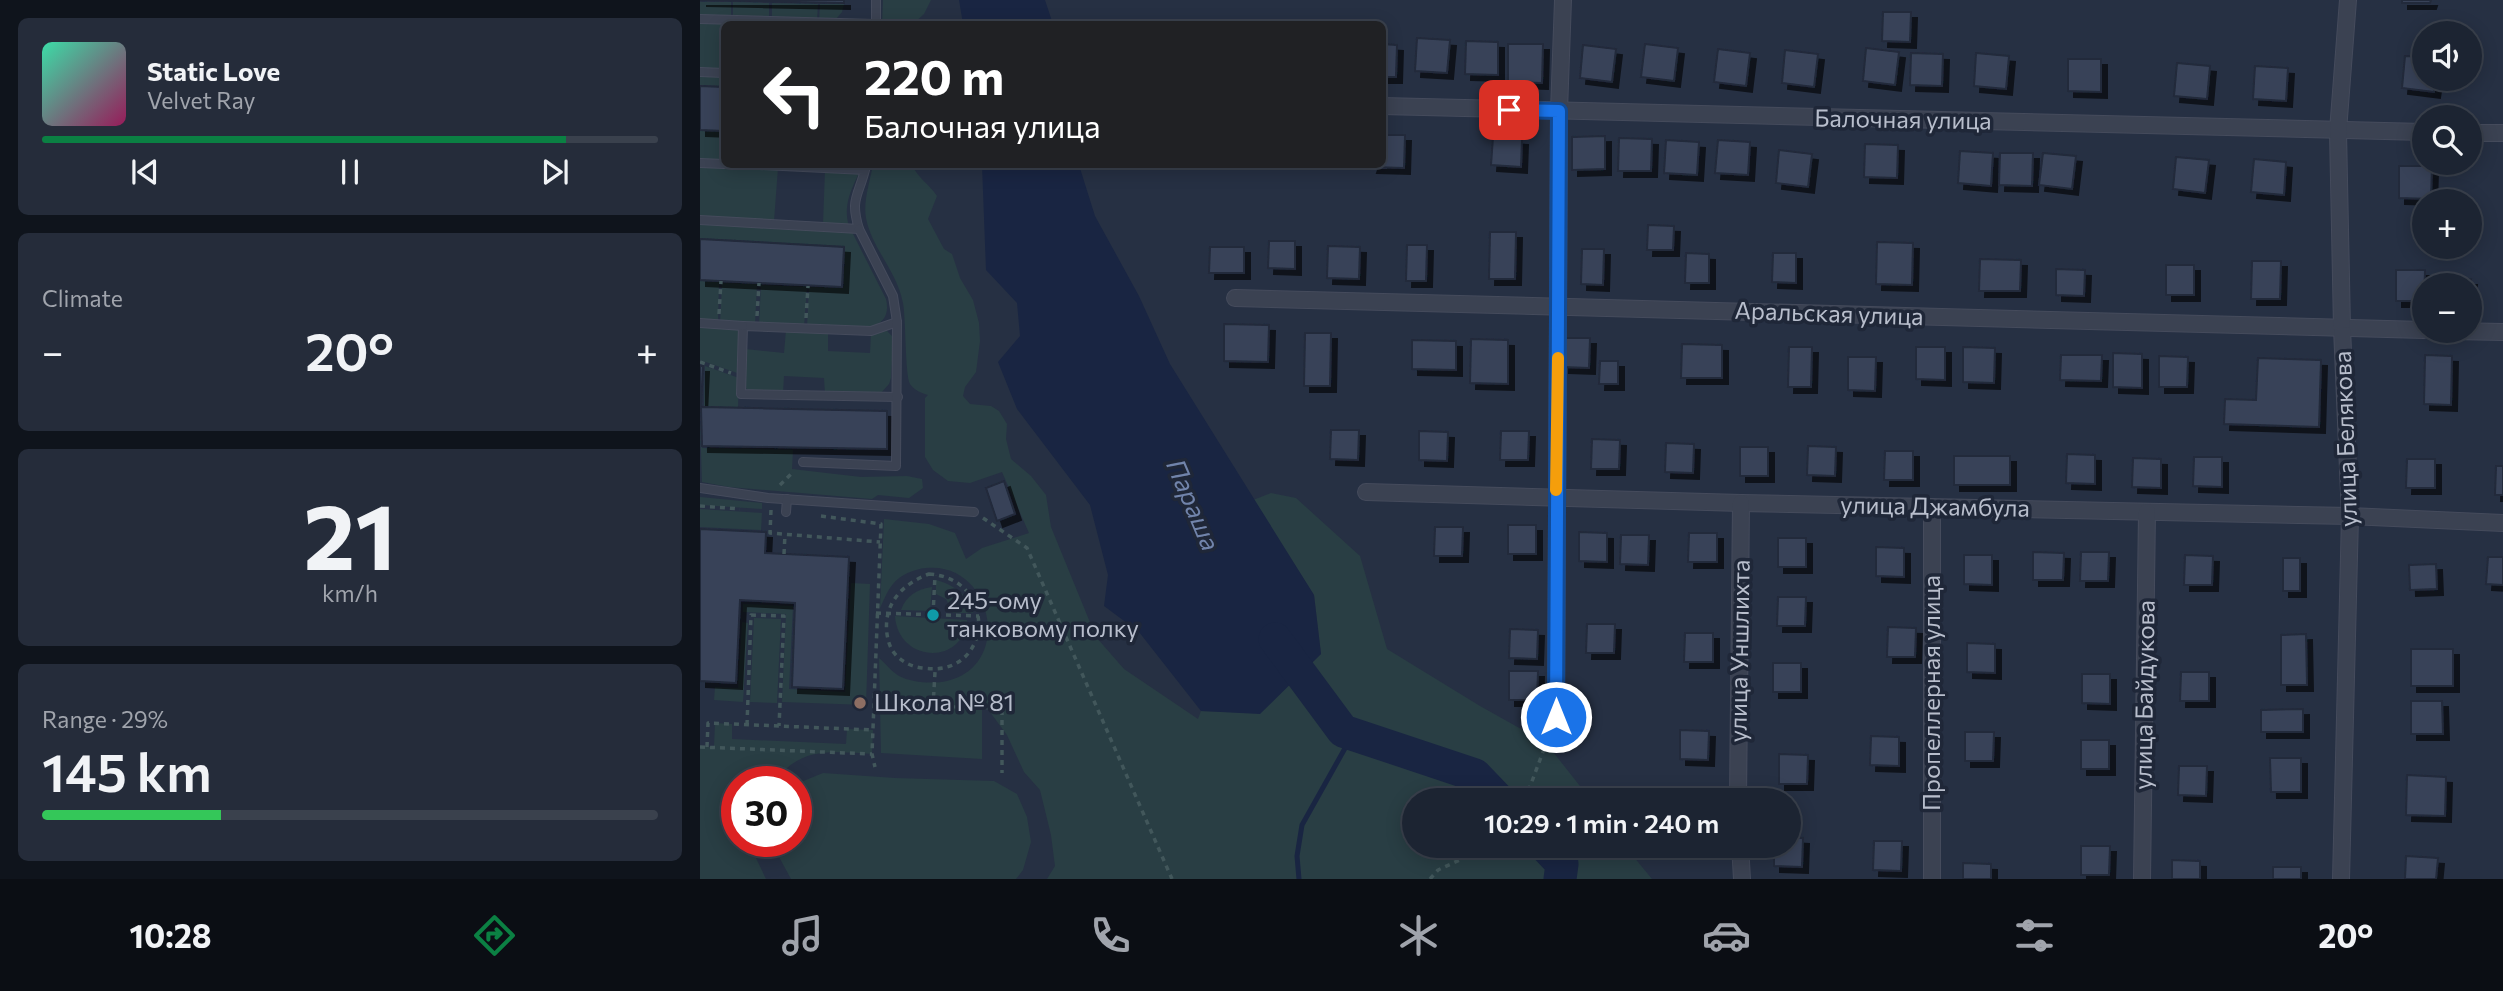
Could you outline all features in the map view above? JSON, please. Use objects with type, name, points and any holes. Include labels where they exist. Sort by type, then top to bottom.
[{"type":"street","points":[[1556,717],[1559,111],[1563,0]]},
{"type":"street","name":"улица Белякова","points":[[2341,879],[2350,516],[2342,328],[2338,131],[2348,0]]},
{"type":"street","name":"Балочная улица","points":[[1386,106],[2412,132]]},
{"type":"street","points":[[2482,133],[2503,133]]},
{"type":"street","name":"Аральская улица","points":[[1235,298],[2412,330]]},
{"type":"street","points":[[2482,332],[2503,332]]},
{"type":"street","name":"улица Джамбула","points":[[1366,492],[2350,516],[2503,523]]},
{"type":"street","name":"улица Уншлихта","points":[[1738,788],[1741,503]]},
{"type":"street","name":"Пропеллерная улица","points":[[1932,507],[1932,879]]},
{"type":"street","name":"улица Байдукова","points":[[2142,879],[2147,512]]},
{"type":"street","points":[[1741,858],[1742,879]]},
{"type":"lane","points":[[875,21],[876,0]]},
{"type":"lane","points":[[700,19],[770,21]]},
{"type":"lane","points":[[700,72],[721,73]]},
{"type":"lane","points":[[700,163],[721,164]]},
{"type":"lane","points":[[803,462],[896,466],[897,321],[893,296],[859,229],[853,211],[865,168]]},
{"type":"lane","points":[[700,220],[859,229]]},
{"type":"lane","points":[[700,323],[871,331],[897,321]]},
{"type":"lane","points":[[744,326],[741,394],[898,397]]},
{"type":"lane","points":[[700,488],[768,498],[974,512]]},
{"type":"lane","points":[[786,512],[787,499]]},
{"type":"path","points":[[719,325],[721,281]]},
{"type":"path","points":[[757,327],[759,283]]},
{"type":"path","points":[[805,328],[808,286]]},
{"type":"path","points":[[700,362],[741,377]]},
{"type":"path","points":[[768,498],[803,462]]},
{"type":"path","points":[[700,506],[747,509]]},
{"type":"path","points":[[759,510],[881,524],[872,754],[875,767]]},
{"type":"path","points":[[771,510],[770,533],[880,542]]},
{"type":"path","points":[[974,512],[1027,548],[1172,879]]},
{"type":"path","points":[[784,554],[785,534]]},
{"type":"path","points":[[933,615],[935,574]]},
{"type":"path","points":[[935,574],[944,575],[964,588],[979,616],[977,641],[970,653],[957,663],[937,670],[912,666],[895,654],[888,643],[887,612],[903,587],[914,579],[935,574]]},
{"type":"path","points":[[876,613],[979,616]]},
{"type":"path","points":[[747,725],[751,615],[784,616],[779,726]]},
{"type":"path","points":[[933,707],[935,672]]},
{"type":"path","points":[[874,705],[1002,708],[1002,773]]},
{"type":"path","points":[[1529,788],[1556,717]]},
{"type":"path","points":[[707,747],[708,723],[873,730]]},
{"type":"path","points":[[700,747],[872,754]]},
{"type":"path","points":[[1430,879],[1438,870],[1464,858]]},
{"type":"green space","points":[[883,0],[931,0],[924,14],[916,21],[882,21]]},
{"type":"green space","points":[[700,2],[731,2],[731,18],[700,18]]},
{"type":"green space","points":[[733,2],[769,3],[769,20],[733,19]]},
{"type":"green space","points":[[772,3],[818,4],[817,21],[772,20]]},
{"type":"green space","points":[[820,4],[844,4],[837,18],[819,21]]},
{"type":"green space","points":[[700,20],[742,21],[721,21],[721,72],[700,71]]},
{"type":"green space","points":[[700,74],[721,75],[721,86],[700,85]]},
{"type":"green space","points":[[700,130],[721,132],[721,162],[700,161]]},
{"type":"green space","points":[[700,165],[721,166],[721,168],[778,168],[774,221],[700,217]]},
{"type":"green space","points":[[872,168],[914,168],[937,196],[928,219],[944,249],[952,254],[960,278],[973,300],[979,323],[976,372],[965,387],[963,396],[970,404],[991,406],[999,411],[1007,424],[1006,439],[1011,459],[1031,476],[1046,495],[1051,527],[1096,637],[1124,669],[1198,719],[1201,711],[1260,713],[1321,654],[1314,595],[1253,500],[1271,493],[1296,498],[1360,556],[1387,649],[1546,743],[1582,788],[1402,788],[1402,858],[1635,858],[1652,879],[1047,879],[1055,866],[1040,790],[1024,772],[1007,735],[987,708],[982,708],[982,759],[881,753],[879,658],[904,678],[923,682],[947,681],[968,672],[981,656],[987,637],[987,616],[980,597],[967,581],[949,570],[926,568],[903,575],[891,587],[880,608],[884,519],[929,524],[955,533],[966,559],[982,548],[1029,533],[1002,472],[970,483],[948,481],[933,470],[925,457],[925,398],[928,395],[914,388],[908,379],[900,291],[873,240],[865,212]]},
{"type":"green space","points":[[825,170],[860,171],[847,204],[849,226],[823,224]]},
{"type":"green space","points":[[700,222],[851,230],[886,299],[887,312],[881,321],[872,327],[846,330],[807,327],[809,287],[843,288],[845,246],[700,238]]},
{"type":"green space","points":[[700,281],[719,282],[718,323],[700,322]]},
{"type":"green space","points":[[722,283],[757,284],[755,325],[720,323]]},
{"type":"green space","points":[[761,285],[807,287],[804,327],[759,325]]},
{"type":"green space","points":[[700,325],[739,330],[740,374],[700,360]]},
{"type":"green space","points":[[786,330],[828,331],[828,351],[870,353],[871,333],[887,331],[892,336],[893,343],[889,384],[881,393],[825,394],[824,378],[784,376],[783,393],[750,392],[744,386],[745,349],[784,353]]},
{"type":"green space","points":[[705,366],[739,378],[738,407],[704,406]]},
{"type":"green space","points":[[700,420],[702,448],[793,450],[792,469],[861,477],[907,476],[922,479],[923,488],[909,498],[878,495],[872,499],[729,487],[702,482]]},
{"type":"green space","points":[[700,497],[762,503],[762,509],[700,505]]},
{"type":"green space","points":[[700,509],[762,513],[761,530],[700,527]]},
{"type":"green space","points":[[936,580],[960,592],[973,613],[953,613],[946,599],[936,594]]},
{"type":"green space","points":[[851,583],[870,584],[866,705],[782,702],[786,614],[743,612],[743,604],[793,606],[789,689],[845,692]]},
{"type":"green space","points":[[932,587],[930,611],[901,610],[913,594]]},
{"type":"green space","points":[[895,616],[967,620],[963,635],[954,645],[931,653],[918,650],[907,643],[899,632]]},
{"type":"green space","points":[[754,618],[781,619],[777,703],[750,702]]},
{"type":"green space","points":[[742,622],[748,623],[743,702],[714,700],[715,687],[738,688]]},
{"type":"green space","points":[[715,723],[732,724],[732,739],[846,744],[847,729],[873,730],[872,754],[830,752],[806,757],[790,766],[721,766],[721,857],[755,857],[766,879],[700,879],[700,747],[714,747]]},
{"type":"green space","points":[[823,773],[994,781],[1017,794],[1027,817],[1031,842],[1023,870],[1016,879],[791,879],[779,857],[812,857],[812,778]]},
{"type":"water","points":[[959,0],[1045,0],[1052,21],[962,21]]},
{"type":"water","points":[[982,168],[1080,168],[1095,216],[1139,296],[1170,364],[1314,595],[1321,654],[1260,714],[1201,711],[1139,632],[1104,606],[1108,575],[1090,505],[1017,409],[998,362],[1020,336],[1017,303],[986,270]]},
{"type":"building","points":[[700,0],[844,0],[844,3]]},
{"type":"building","points":[[2402,0],[2431,0],[2430,3],[2402,3]]},
{"type":"building","points":[[1883,12],[1911,12],[1910,42],[1882,41]]},
{"type":"building","points":[[1417,38],[1450,40],[1447,73],[1415,71]]},
{"type":"building","points":[[1466,41],[1498,42],[1498,75],[1465,74]]},
{"type":"building","points":[[1386,44],[1397,45],[1396,77],[1386,77]]},
{"type":"building","points":[[1508,44],[1543,44],[1542,83],[1508,82]]},
{"type":"building","points":[[1645,44],[1678,48],[1674,81],[1641,77]]},
{"type":"building","points":[[1583,45],[1616,49],[1612,82],[1580,78]]},
{"type":"building","points":[[1866,48],[1899,52],[1895,85],[1863,81]]},
{"type":"building","points":[[1718,49],[1750,53],[1746,86],[1714,82]]},
{"type":"building","points":[[1785,50],[1818,54],[1814,87],[1782,83]]},
{"type":"building","points":[[1911,53],[1943,54],[1942,86],[1910,85]]},
{"type":"building","points":[[1976,53],[2009,56],[2006,89],[1974,86]]},
{"type":"building","points":[[2405,56],[2412,56],[2412,89],[2402,88]]},
{"type":"building","points":[[2068,59],[2101,59],[2101,92],[2068,91]]},
{"type":"building","points":[[2177,63],[2210,66],[2207,99],[2174,96]]},
{"type":"building","points":[[2255,66],[2288,68],[2286,101],[2253,99]]},
{"type":"building","points":[[700,86],[721,87],[721,131],[700,130]]},
{"type":"building","points":[[1386,135],[1405,135],[1404,168],[1386,167]]},
{"type":"building","points":[[1605,136],[1605,169],[1572,170],[1572,137]]},
{"type":"building","points":[[1493,137],[1522,139],[1521,167],[1491,165]]},
{"type":"building","points":[[1619,138],[1652,139],[1651,171],[1618,171]]},
{"type":"building","points":[[1666,140],[1699,142],[1697,175],[1664,173]]},
{"type":"building","points":[[1718,140],[1750,142],[1748,175],[1715,173]]},
{"type":"building","points":[[1865,144],[1898,145],[1897,178],[1864,177]]},
{"type":"building","points":[[1779,150],[1812,154],[1808,187],[1776,183]]},
{"type":"building","points":[[1960,151],[1993,153],[1991,186],[1958,183]]},
{"type":"building","points":[[2000,153],[2033,153],[2032,186],[1999,185]]},
{"type":"building","points":[[2043,153],[2076,156],[2072,189],[2039,185]]},
{"type":"building","points":[[2176,157],[2209,160],[2205,193],[2173,189]]},
{"type":"building","points":[[2254,159],[2286,162],[2284,195],[2251,192]]},
{"type":"building","points":[[2399,166],[2412,166],[2412,175],[2432,175],[2431,189],[2412,189],[2412,198],[2399,198]]},
{"type":"building","points":[[1648,225],[1674,226],[1673,250],[1647,250]]},
{"type":"building","points":[[1490,232],[1516,232],[1515,279],[1489,279]]},
{"type":"building","points":[[700,239],[844,247],[842,287],[700,280]]},
{"type":"building","points":[[1269,241],[1295,241],[1295,269],[1268,268]]},
{"type":"building","points":[[1877,242],[1913,243],[1912,285],[1876,284]]},
{"type":"building","points":[[1407,245],[1427,245],[1426,281],[1406,281]]},
{"type":"building","points":[[1328,246],[1360,247],[1359,279],[1327,278]]},
{"type":"building","points":[[1210,247],[1244,247],[1244,273],[1209,273]]},
{"type":"building","points":[[1582,249],[1604,249],[1603,285],[1581,284]]},
{"type":"building","points":[[1686,253],[1709,254],[1709,283],[1685,283]]},
{"type":"building","points":[[1773,253],[1796,253],[1796,283],[1772,282]]},
{"type":"building","points":[[1980,259],[2021,260],[2020,291],[1979,291]]},
{"type":"building","points":[[2252,261],[2281,261],[2280,299],[2251,299]]},
{"type":"building","points":[[2166,265],[2194,265],[2194,295],[2166,295]]},
{"type":"building","points":[[2056,269],[2085,270],[2084,296],[2056,295]]},
{"type":"building","points":[[2396,270],[2425,270],[2425,273],[2412,273],[2412,301],[2396,301]]},
{"type":"building","points":[[1224,324],[1269,325],[1268,362],[1224,361]]},
{"type":"building","points":[[1305,333],[1331,333],[1330,386],[1304,386]]},
{"type":"building","points":[[1564,338],[1590,338],[1589,368],[1563,367]]},
{"type":"building","points":[[1471,339],[1508,340],[1508,384],[1470,383]]},
{"type":"building","points":[[1412,340],[1456,341],[1456,370],[1412,369]]},
{"type":"building","points":[[1682,344],[1722,345],[1722,378],[1681,378]]},
{"type":"building","points":[[1789,347],[1812,347],[1811,387],[1788,387]]},
{"type":"building","points":[[1916,347],[1945,347],[1945,380],[1916,379]]},
{"type":"building","points":[[1963,347],[1995,348],[1994,383],[1963,382]]},
{"type":"building","points":[[2113,353],[2142,354],[2142,388],[2113,387]]},
{"type":"building","points":[[2061,355],[2102,355],[2101,381],[2060,380]]},
{"type":"building","points":[[2425,355],[2452,356],[2451,405],[2424,404]]},
{"type":"building","points":[[2159,356],[2188,357],[2187,387],[2159,387]]},
{"type":"building","points":[[1848,357],[1876,357],[1875,391],[1848,390]]},
{"type":"building","points":[[2258,358],[2321,360],[2319,427],[2224,424],[2225,399],[2256,400]]},
{"type":"building","points":[[1600,361],[1618,361],[1618,384],[1599,384]]},
{"type":"building","points":[[700,366],[703,366],[701,407],[700,407]]},
{"type":"building","points":[[701,407],[887,411],[887,449],[702,446]]},
{"type":"building","points":[[1331,430],[1359,430],[1358,460],[1330,459]]},
{"type":"building","points":[[1419,431],[1448,432],[1447,461],[1419,460]]},
{"type":"building","points":[[1501,431],[1529,431],[1528,460],[1500,460]]},
{"type":"building","points":[[1592,439],[1620,440],[1619,469],[1591,469]]},
{"type":"building","points":[[1666,443],[1694,444],[1693,473],[1665,472]]},
{"type":"building","points":[[1808,446],[1836,447],[1835,476],[1807,475]]},
{"type":"building","points":[[1740,447],[1768,447],[1768,476],[1740,476]]},
{"type":"building","points":[[1885,451],[1913,451],[1913,480],[1884,480]]},
{"type":"building","points":[[2067,454],[2095,455],[2095,484],[2066,483]]},
{"type":"building","points":[[1954,456],[2010,456],[2010,485],[1954,485]]},
{"type":"building","points":[[2194,457],[2222,457],[2222,487],[2193,486]]},
{"type":"building","points":[[2133,458],[2161,459],[2161,488],[2132,487]]},
{"type":"building","points":[[2407,459],[2435,459],[2435,488],[2406,488]]},
{"type":"building","points":[[2496,466],[2503,466],[2503,495],[2495,495]]},
{"type":"building","points":[[1004,481],[1015,514],[997,521],[986,488]]},
{"type":"building","points":[[1508,525],[1536,525],[1536,554],[1508,554]]},
{"type":"building","points":[[1435,527],[1463,527],[1462,556],[1434,556]]},
{"type":"building","points":[[700,529],[766,532],[765,553],[849,557],[843,689],[792,687],[795,603],[740,600],[736,683],[700,681]]},
{"type":"building","points":[[1579,532],[1607,533],[1607,562],[1579,561]]},
{"type":"building","points":[[1689,533],[1717,533],[1717,562],[1688,562]]},
{"type":"building","points":[[1621,535],[1649,535],[1648,565],[1620,564]]},
{"type":"building","points":[[1778,538],[1806,538],[1806,567],[1778,567]]},
{"type":"building","points":[[1876,547],[1904,548],[1904,577],[1876,576]]},
{"type":"building","points":[[2033,552],[2064,553],[2063,580],[2033,580]]},
{"type":"building","points":[[2081,552],[2109,552],[2108,581],[2080,581]]},
{"type":"building","points":[[1964,555],[1992,555],[1992,585],[1964,584]]},
{"type":"building","points":[[2185,555],[2213,556],[2212,585],[2184,585]]},
{"type":"building","points":[[2488,557],[2503,557],[2503,585],[2486,584]]},
{"type":"building","points":[[2283,558],[2300,558],[2300,591],[2283,591]]},
{"type":"building","points":[[2436,564],[2437,589],[2410,590],[2409,565]]},
{"type":"building","points":[[1778,597],[1806,597],[1805,626],[1777,626]]},
{"type":"building","points":[[1587,624],[1615,624],[1614,653],[1586,653]]},
{"type":"building","points":[[1888,627],[1916,628],[1915,657],[1887,657]]},
{"type":"building","points":[[1510,629],[1538,630],[1537,659],[1509,658]]},
{"type":"building","points":[[1685,633],[1713,633],[1713,662],[1684,662]]},
{"type":"building","points":[[2306,634],[2307,685],[2281,685],[2281,635]]},
{"type":"building","points":[[1967,643],[1995,644],[1995,673],[1967,672]]},
{"type":"building","points":[[2411,649],[2453,649],[2453,686],[2411,686]]},
{"type":"building","points":[[1773,663],[1801,663],[1801,692],[1773,692]]},
{"type":"building","points":[[1509,671],[1538,671],[1537,700],[1509,700]]},
{"type":"building","points":[[2181,672],[2209,672],[2209,701],[2180,701]]},
{"type":"building","points":[[2082,674],[2110,674],[2110,704],[2082,703]]},
{"type":"building","points":[[2411,701],[2442,701],[2443,734],[2411,734]]},
{"type":"building","points":[[2303,709],[2303,732],[2261,732],[2261,710]]},
{"type":"building","points":[[1680,730],[1709,731],[1708,760],[1680,759]]},
{"type":"building","points":[[1965,732],[1994,732],[1993,761],[1965,761]]},
{"type":"building","points":[[1871,736],[1899,737],[1899,766],[1870,765]]},
{"type":"building","points":[[2081,740],[2109,740],[2109,769],[2081,769]]},
{"type":"building","points":[[1779,754],[1808,755],[1807,784],[1779,784]]},
{"type":"building","points":[[2270,758],[2301,758],[2301,792],[2271,792]]},
{"type":"building","points":[[2179,766],[2207,766],[2206,796],[2178,795]]},
{"type":"building","points":[[2407,775],[2446,777],[2445,816],[2406,815]]},
{"type":"building","points":[[1803,838],[1802,867],[1774,866],[1774,858],[1801,858]]},
{"type":"building","points":[[1874,841],[1902,841],[1901,871],[1873,870]]},
{"type":"building","points":[[2081,846],[2110,846],[2109,875],[2081,875]]},
{"type":"building","points":[[2406,856],[2438,858],[2436,879],[2405,879]]},
{"type":"building","points":[[2172,860],[2200,861],[2200,879],[2172,879]]},
{"type":"building","points":[[1963,863],[1991,864],[1991,879],[1963,879]]},
{"type":"building","points":[[2273,867],[2301,867],[2301,879],[2273,879]]},
{"type":"waterway","name":"Параша","points":[[1275,639],[1343,731],[1475,775],[1487,788]]},
{"type":"waterway","points":[[1299,879],[1297,856],[1302,825],[1353,734]]},
{"type":"waterway","name":"Параша","points":[[1556,858],[1562,864],[1560,879]]},
{"type":"slow traffic","points":[[1556,490],[1558,358]]},
{"type":"place","name":"245-ому танковому полку","points":[[933,615]]},
{"type":"place","name":"Школа № 81","points":[[860,703]]},
{"type":"route","points":[[1509,110],[1559,111],[1556,717]]}]
